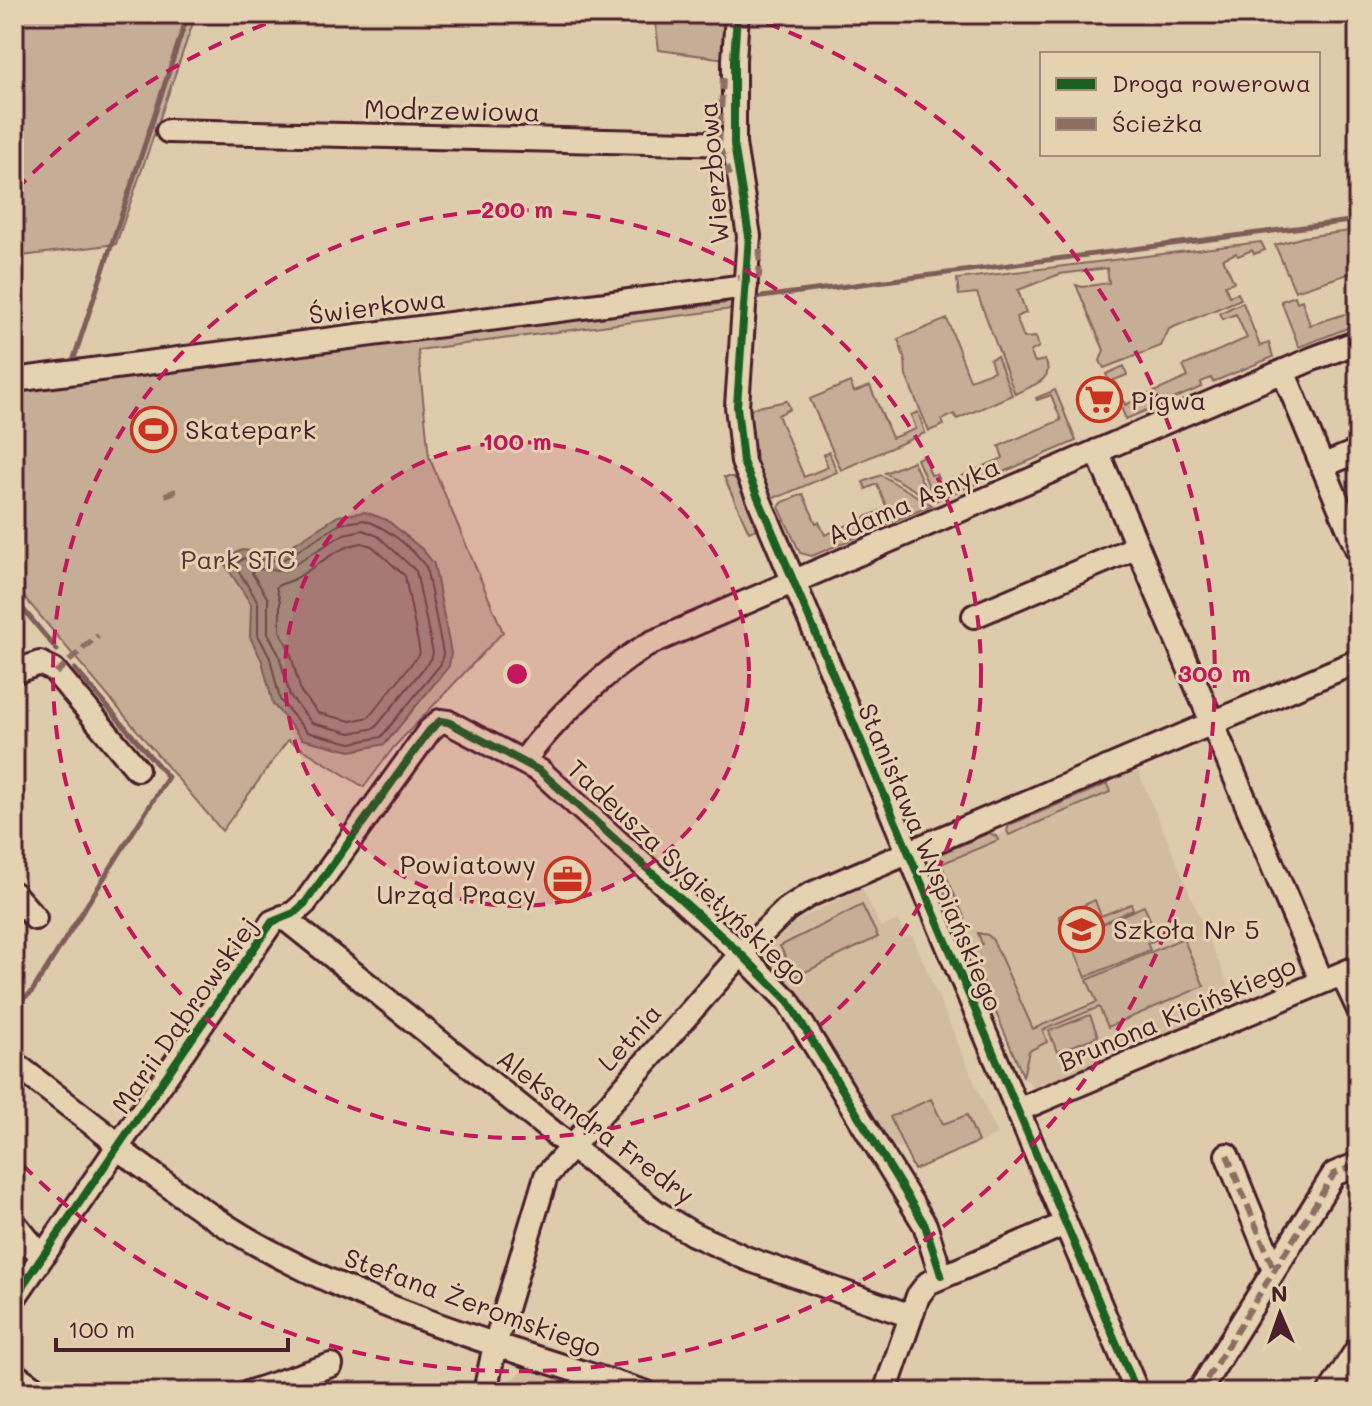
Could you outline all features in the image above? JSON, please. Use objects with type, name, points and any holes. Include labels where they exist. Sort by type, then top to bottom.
[{"type":"street","name":"Wierzbowa","points":[[737,14],[734,144],[749,236],[741,327]]},
{"type":"street","name":"Modrzewiowa","points":[[168,131],[734,144]]},
{"type":"street","name":"Świerkowa","points":[[14,380],[746,286]]},
{"type":"street","name":"Stanisława Wyspiańskiego","points":[[741,327],[737,406],[743,462],[1137,1392]]},
{"type":"street","name":"Adama Asnyka","points":[[524,761],[547,733],[613,668],[638,649],[1283,371],[1358,342]]},
{"type":"street","points":[[1283,371],[1358,551]]},
{"type":"street","points":[[1097,451],[1212,724],[1358,1008]]},
{"type":"street","points":[[1322,466],[1358,451]]},
{"type":"street","points":[[974,616],[1137,547]]},
{"type":"street","name":"Letnia","points":[[485,1392],[495,1345],[546,1176],[741,954],[787,909],[809,895],[908,852],[1358,661]]},
{"type":"street","points":[[14,672],[40,663],[54,670],[137,769]]},
{"type":"street","name":"Tadeusza Sygietyńskiego","points":[[429,731],[440,721],[448,722],[540,771],[741,954],[788,1001],[925,1225],[941,1275]]},
{"type":"street","name":"Marii Dąbrowskiej","points":[[14,1298],[272,922],[294,913],[305,903],[429,731]]},
{"type":"street","points":[[14,894],[35,918]]},
{"type":"street","name":"Aleksandra Fredry","points":[[283,917],[658,1213],[720,1248],[911,1316]]},
{"type":"street","name":"Brunona Kicińskiego","points":[[1018,1110],[1341,974]]},
{"type":"street","name":"Stefana Żeromskiego","points":[[14,1063],[108,1136],[117,1148],[214,1217],[286,1260],[405,1313],[645,1392]]},
{"type":"street","points":[[1227,1155],[1274,1270]]},
{"type":"street","points":[[1195,1392],[1200,1390],[1334,1174],[1358,1164]]},
{"type":"street","points":[[14,1223],[42,1257]]},
{"type":"street","points":[[885,1392],[918,1296],[928,1283],[1065,1224]]},
{"type":"street","points":[[1330,1392],[1358,1348]]},
{"type":"street","points":[[250,1392],[331,1365]]},
{"type":"street","points":[[14,1374],[40,1392]]},
{"type":"shaded area","name":"Szkoła Nr 5","points":[[1138,771],[1237,1005],[1036,1091],[1023,1076],[932,865],[933,857],[989,833],[997,836],[1007,831],[1009,825]]},
{"type":"shaded area","points":[[862,888],[881,927],[898,920],[906,937],[912,935],[997,1135],[915,1171],[903,1147],[889,1149],[810,1015],[792,989],[770,968],[765,951],[796,921]]},
{"type":"shaded area","points":[[528,1367],[603,1392],[502,1392],[504,1385]]},
{"type":"green space","points":[[56,14],[196,14],[116,244],[14,257],[14,20]]},
{"type":"green space","points":[[654,14],[737,14],[734,60],[659,50]]},
{"type":"green space","points":[[1358,230],[1358,271],[1295,291],[1275,245],[1304,237]]},
{"type":"green space","points":[[1261,242],[1265,250],[1254,254],[1252,250],[1238,256],[1236,253],[1223,259],[1234,282],[1225,285],[1229,296],[1238,293],[1241,299],[1169,329],[1161,346],[1104,368],[1100,361],[1104,350],[1076,285],[1109,283],[1107,268],[1060,274],[1018,290],[1026,313],[1016,317],[1024,338],[1036,337],[1039,347],[1030,352],[1035,362],[1045,360],[1047,373],[1040,382],[1015,394],[977,293],[959,295],[957,279]]},
{"type":"green space","name":"Park STC","points":[[731,295],[732,309],[418,350],[429,457],[503,632],[394,747],[364,787],[288,740],[222,831],[14,585],[14,387]]},
{"type":"green space","points":[[1295,296],[1297,302],[1302,300],[1310,325],[1358,310],[1358,324],[1299,347],[1281,301]]},
{"type":"green space","points":[[1241,303],[1260,346],[1269,343],[1273,357],[1213,382],[1211,378],[1201,382],[1202,387],[1126,419],[1106,374],[1124,366],[1127,375],[1114,380],[1125,405],[1188,377],[1183,366],[1247,338],[1236,314],[1223,319],[1220,313]]},
{"type":"green space","points":[[947,319],[970,380],[994,371],[990,359],[997,356],[1012,395],[957,419],[954,414],[942,420],[944,425],[929,431],[906,376],[905,360],[898,339]]},
{"type":"green space","points":[[850,382],[854,392],[870,386],[892,438],[916,429],[911,415],[918,412],[925,433],[841,470],[810,399]]},
{"type":"green space","points":[[1055,390],[1076,441],[935,501],[917,459],[923,456],[931,475],[936,474],[941,485],[1003,458],[999,446],[1061,420],[1051,395],[1036,398]]},
{"type":"green space","points":[[787,401],[790,409],[778,415],[804,477],[828,467],[823,455],[829,452],[837,472],[781,496],[769,497],[754,456],[748,413],[753,408]]},
{"type":"green space","points":[[913,461],[930,499],[885,473]]},
{"type":"green space","points":[[881,475],[932,505],[812,556],[800,553],[779,507],[783,502],[803,494],[825,535],[887,508],[877,484],[866,489],[863,482]]},
{"type":"green space","points":[[724,477],[733,477],[739,482],[757,529],[749,532]]},
{"type":"green space","points":[[1107,784],[1110,792],[1009,835],[1007,831],[1009,825]]},
{"type":"green space","points":[[989,833],[998,840],[941,864],[965,919],[959,927],[932,865],[933,857]]},
{"type":"green space","points":[[1095,900],[1101,916],[1131,904],[1133,909],[1086,931],[1144,906],[1159,939],[1147,943],[1150,950],[1086,977],[1059,916]]},
{"type":"green space","points":[[862,905],[878,937],[795,977],[780,946]]},
{"type":"green space","points":[[978,933],[988,935],[993,940],[1033,1029],[1097,1002],[1087,980],[1183,938],[1204,986],[1108,1027],[1099,1007],[1043,1030],[1047,1042],[1029,1051],[1023,1076],[964,938],[969,936],[971,949],[982,944]]},
{"type":"green space","points":[[1090,1015],[1098,1036],[1057,1052],[1049,1031]]},
{"type":"green space","points":[[931,1099],[943,1124],[967,1115],[978,1142],[914,1170],[890,1117]]},
{"type":"water","points":[[365,512],[387,520],[423,550],[434,564],[451,653],[449,666],[385,744],[351,751],[302,739],[273,704],[262,661],[250,637],[251,604],[226,566],[230,556],[242,550],[278,554],[338,516]]},
{"type":"waterway","points":[[74,358],[188,14]]},
{"type":"waterway","points":[[761,297],[1358,220]]},
{"type":"waterway","points":[[582,318],[724,302]]},
{"type":"waterway","points":[[190,368],[382,344]]},
{"type":"waterway","points":[[14,598],[57,650]]},
{"type":"waterway","points":[[14,1005],[31,993],[168,777],[75,669]]},
{"type":"marked path","points":[[723,78],[719,145],[729,176]]},
{"type":"marked path","points":[[738,278],[759,276],[760,244]]},
{"type":"marked path","points":[[165,495],[179,490]]},
{"type":"marked path","points":[[56,673],[98,635]]},
{"type":"marked path","points":[[1227,1155],[1274,1270]]},
{"type":"marked path","points":[[1195,1392],[1200,1390],[1334,1174],[1358,1164]]},
{"type":"marked path","points":[[1346,1392],[1358,1370]]},
{"type":"cycle path","points":[[737,14],[734,144],[749,236],[737,406],[743,462],[1137,1392]]},
{"type":"cycle path","points":[[14,1298],[272,922],[294,913],[305,903],[429,731],[440,721],[448,722],[540,771],[741,954],[788,1001],[925,1225],[941,1275]]},
{"type":"place","name":"Pigwa","points":[[1100,400]]},
{"type":"place","name":"Skatepark","points":[[154,429]]},
{"type":"place","name":"Powiatowy Urząd Pracy","points":[[567,879]]},
{"type":"place","name":"Szkoła Nr 5","points":[[1082,929]]}]
